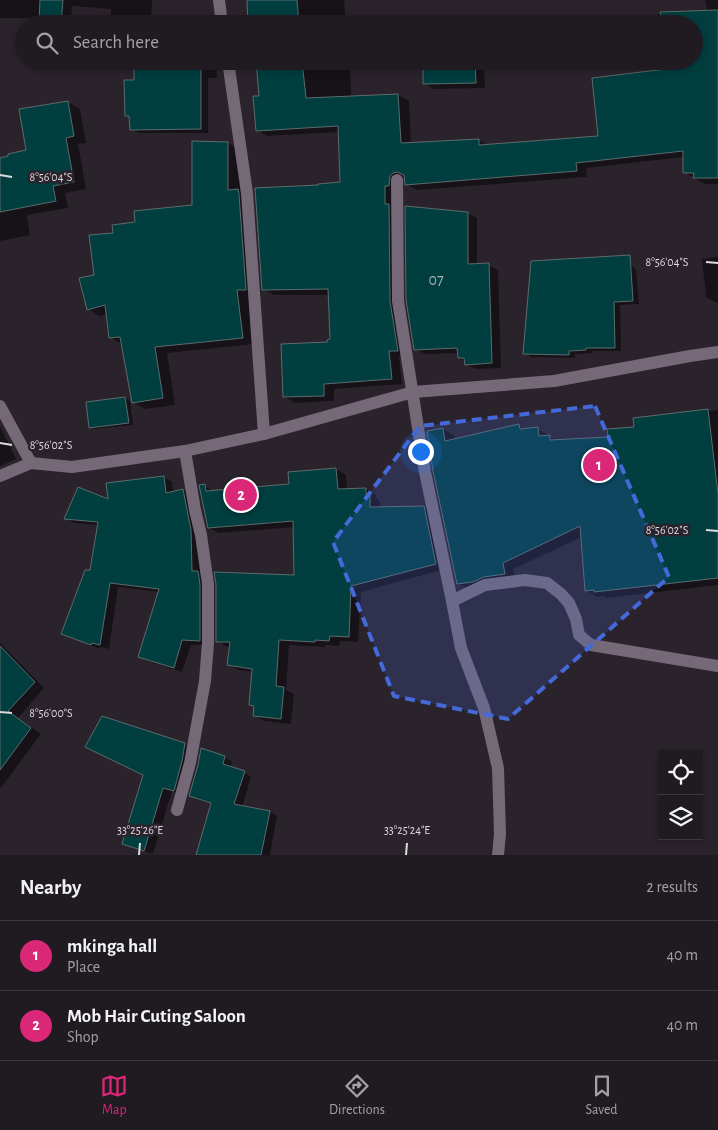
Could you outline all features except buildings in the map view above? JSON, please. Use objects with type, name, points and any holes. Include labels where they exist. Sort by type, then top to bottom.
[{"type":"street","points":[[219,0],[221,15]]},
{"type":"street","points":[[229,70],[246,194],[264,434]]},
{"type":"street","points":[[398,180],[398,301],[425,472],[460,648],[484,708],[498,768],[500,834],[498,855]]},
{"type":"street","points":[[0,476],[31,462],[72,466],[185,451],[264,434],[413,392],[554,381],[718,352]]},
{"type":"street","points":[[0,406],[31,462]]},
{"type":"street","points":[[177,810],[190,762],[205,681],[208,643],[208,584],[185,451]]},
{"type":"street","points":[[452,601],[485,585],[525,580],[547,583],[569,603],[576,619],[579,634],[591,645],[718,666]]},
{"type":"highlighted area","points":[[595,406],[669,577],[508,719],[394,696],[333,542],[420,426]]},
{"type":"place","name":"mkinga hall","points":[[599,465]]},
{"type":"place","name":"Mob Hair Cuting Saloon","points":[[241,495]]}]
